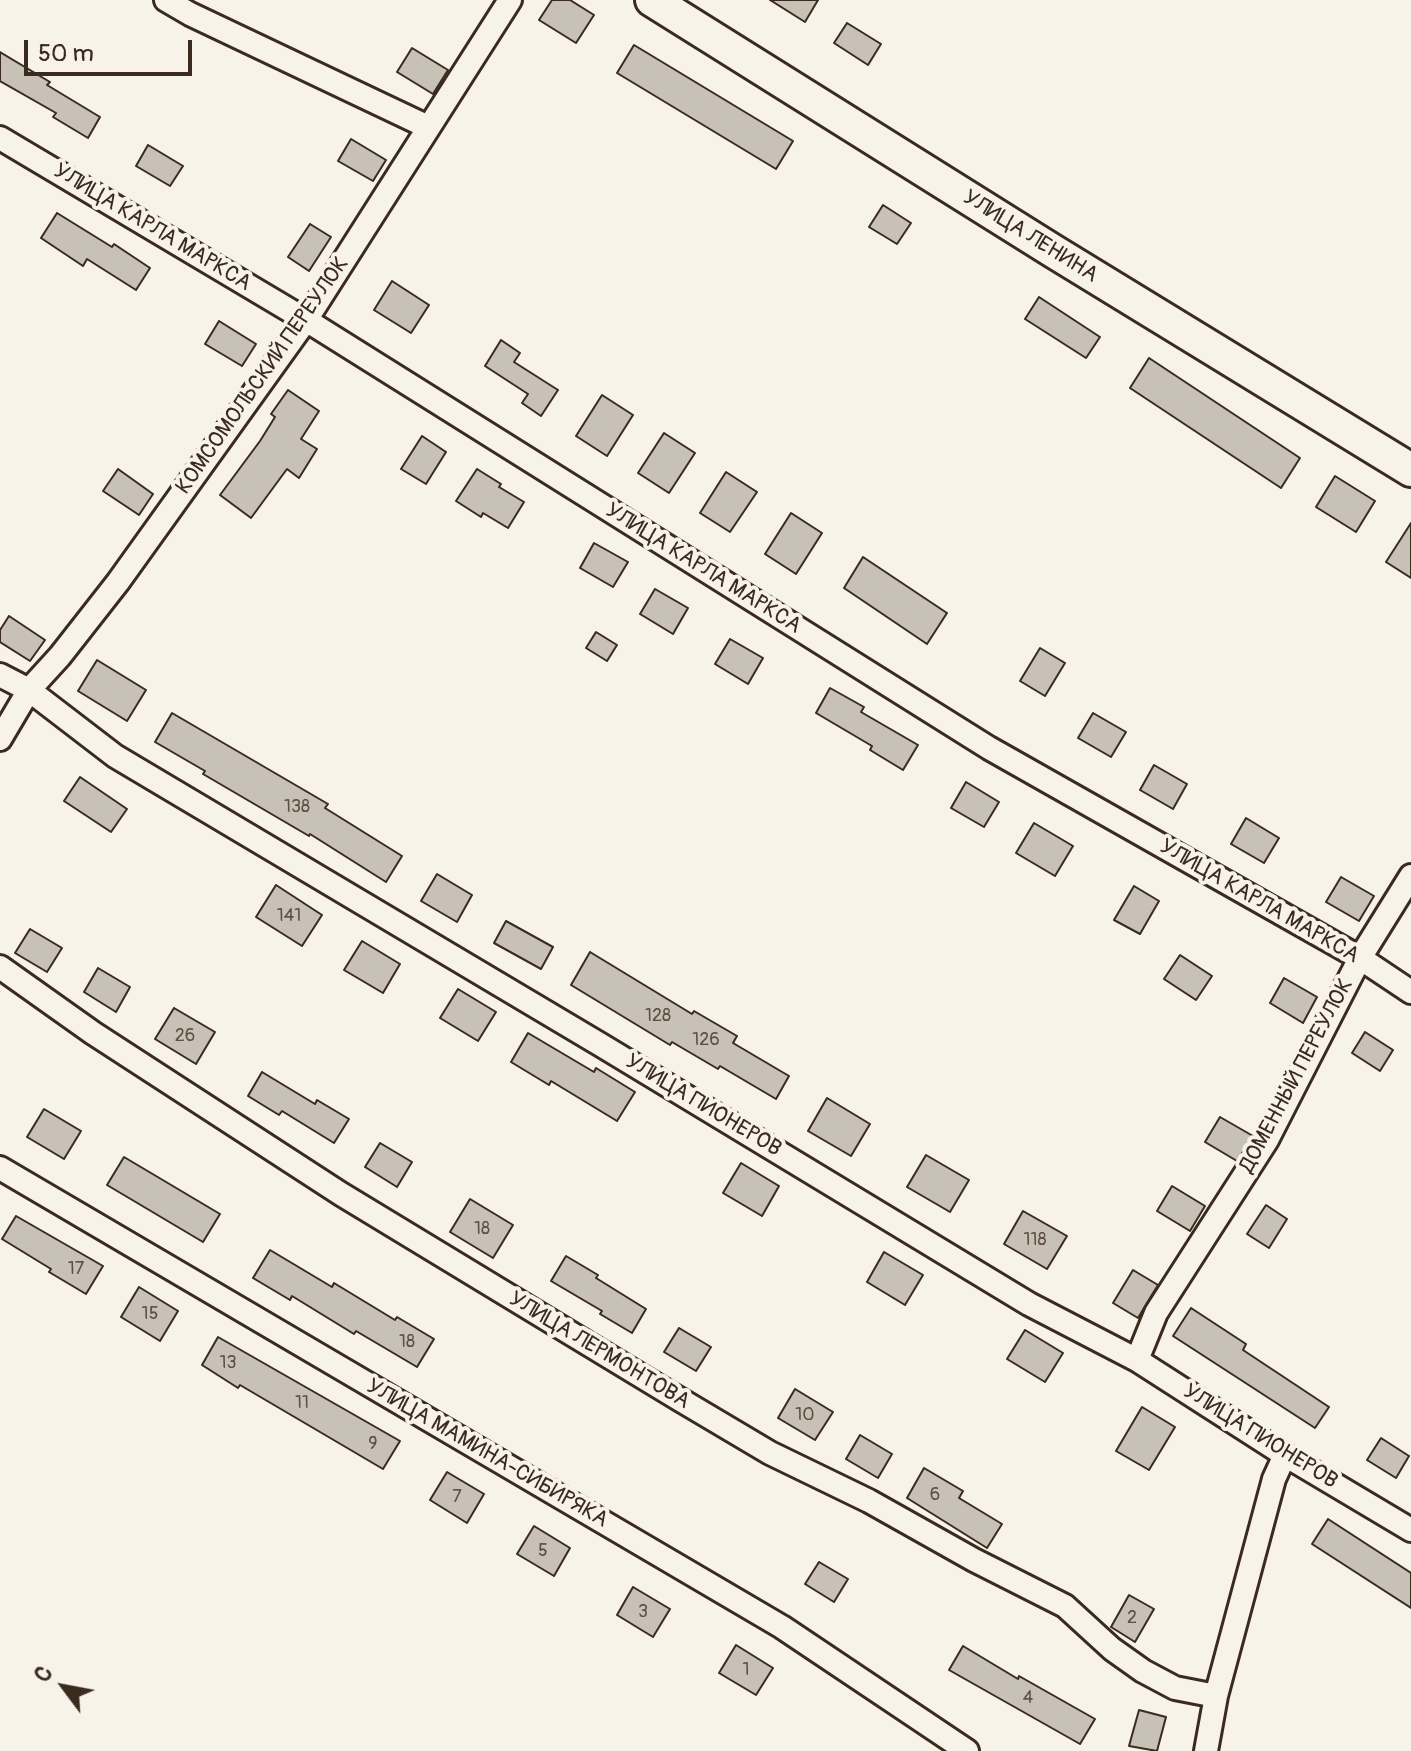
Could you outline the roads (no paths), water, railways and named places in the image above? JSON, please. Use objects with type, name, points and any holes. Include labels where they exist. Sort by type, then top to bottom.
[{"type":"main road","name":"УЛИЦА ЛЕНИНА","points":[[652,0],[1411,470]]},
{"type":"street","points":[[166,0],[428,127]]},
{"type":"street","name":"КОМСОМОЛЬСКИЙ ПЕРЕУЛОК","points":[[0,739],[29,690],[118,582],[306,320],[510,0]]},
{"type":"street","name":"УЛИЦА КАРЛА МАРКСА","points":[[0,138],[306,320],[989,748],[1360,958],[1411,992]]},
{"type":"street","name":"УЛИЦА ПИОНЕРОВ","points":[[0,675],[29,690],[115,756],[1029,1304],[1137,1360],[1285,1455],[1411,1530]]},
{"type":"street","name":"ДОМЕННЫЙ ПЕРЕУЛОК","points":[[1137,1360],[1156,1313],[1267,1140],[1360,958],[1411,876]]},
{"type":"street","name":"УЛИЦА ЛЕРМОНТОВА","points":[[0,967],[93,1033],[341,1194],[679,1399],[770,1453],[869,1501],[974,1560],[1065,1606],[1112,1649],[1175,1688],[1216,1696]]},
{"type":"street","name":"УЛИЦА МАМИНА-СИБИРЯКА","points":[[0,1168],[782,1627],[967,1751]]},
{"type":"street","points":[[1206,1751],[1216,1696],[1274,1479],[1285,1455]]}]
